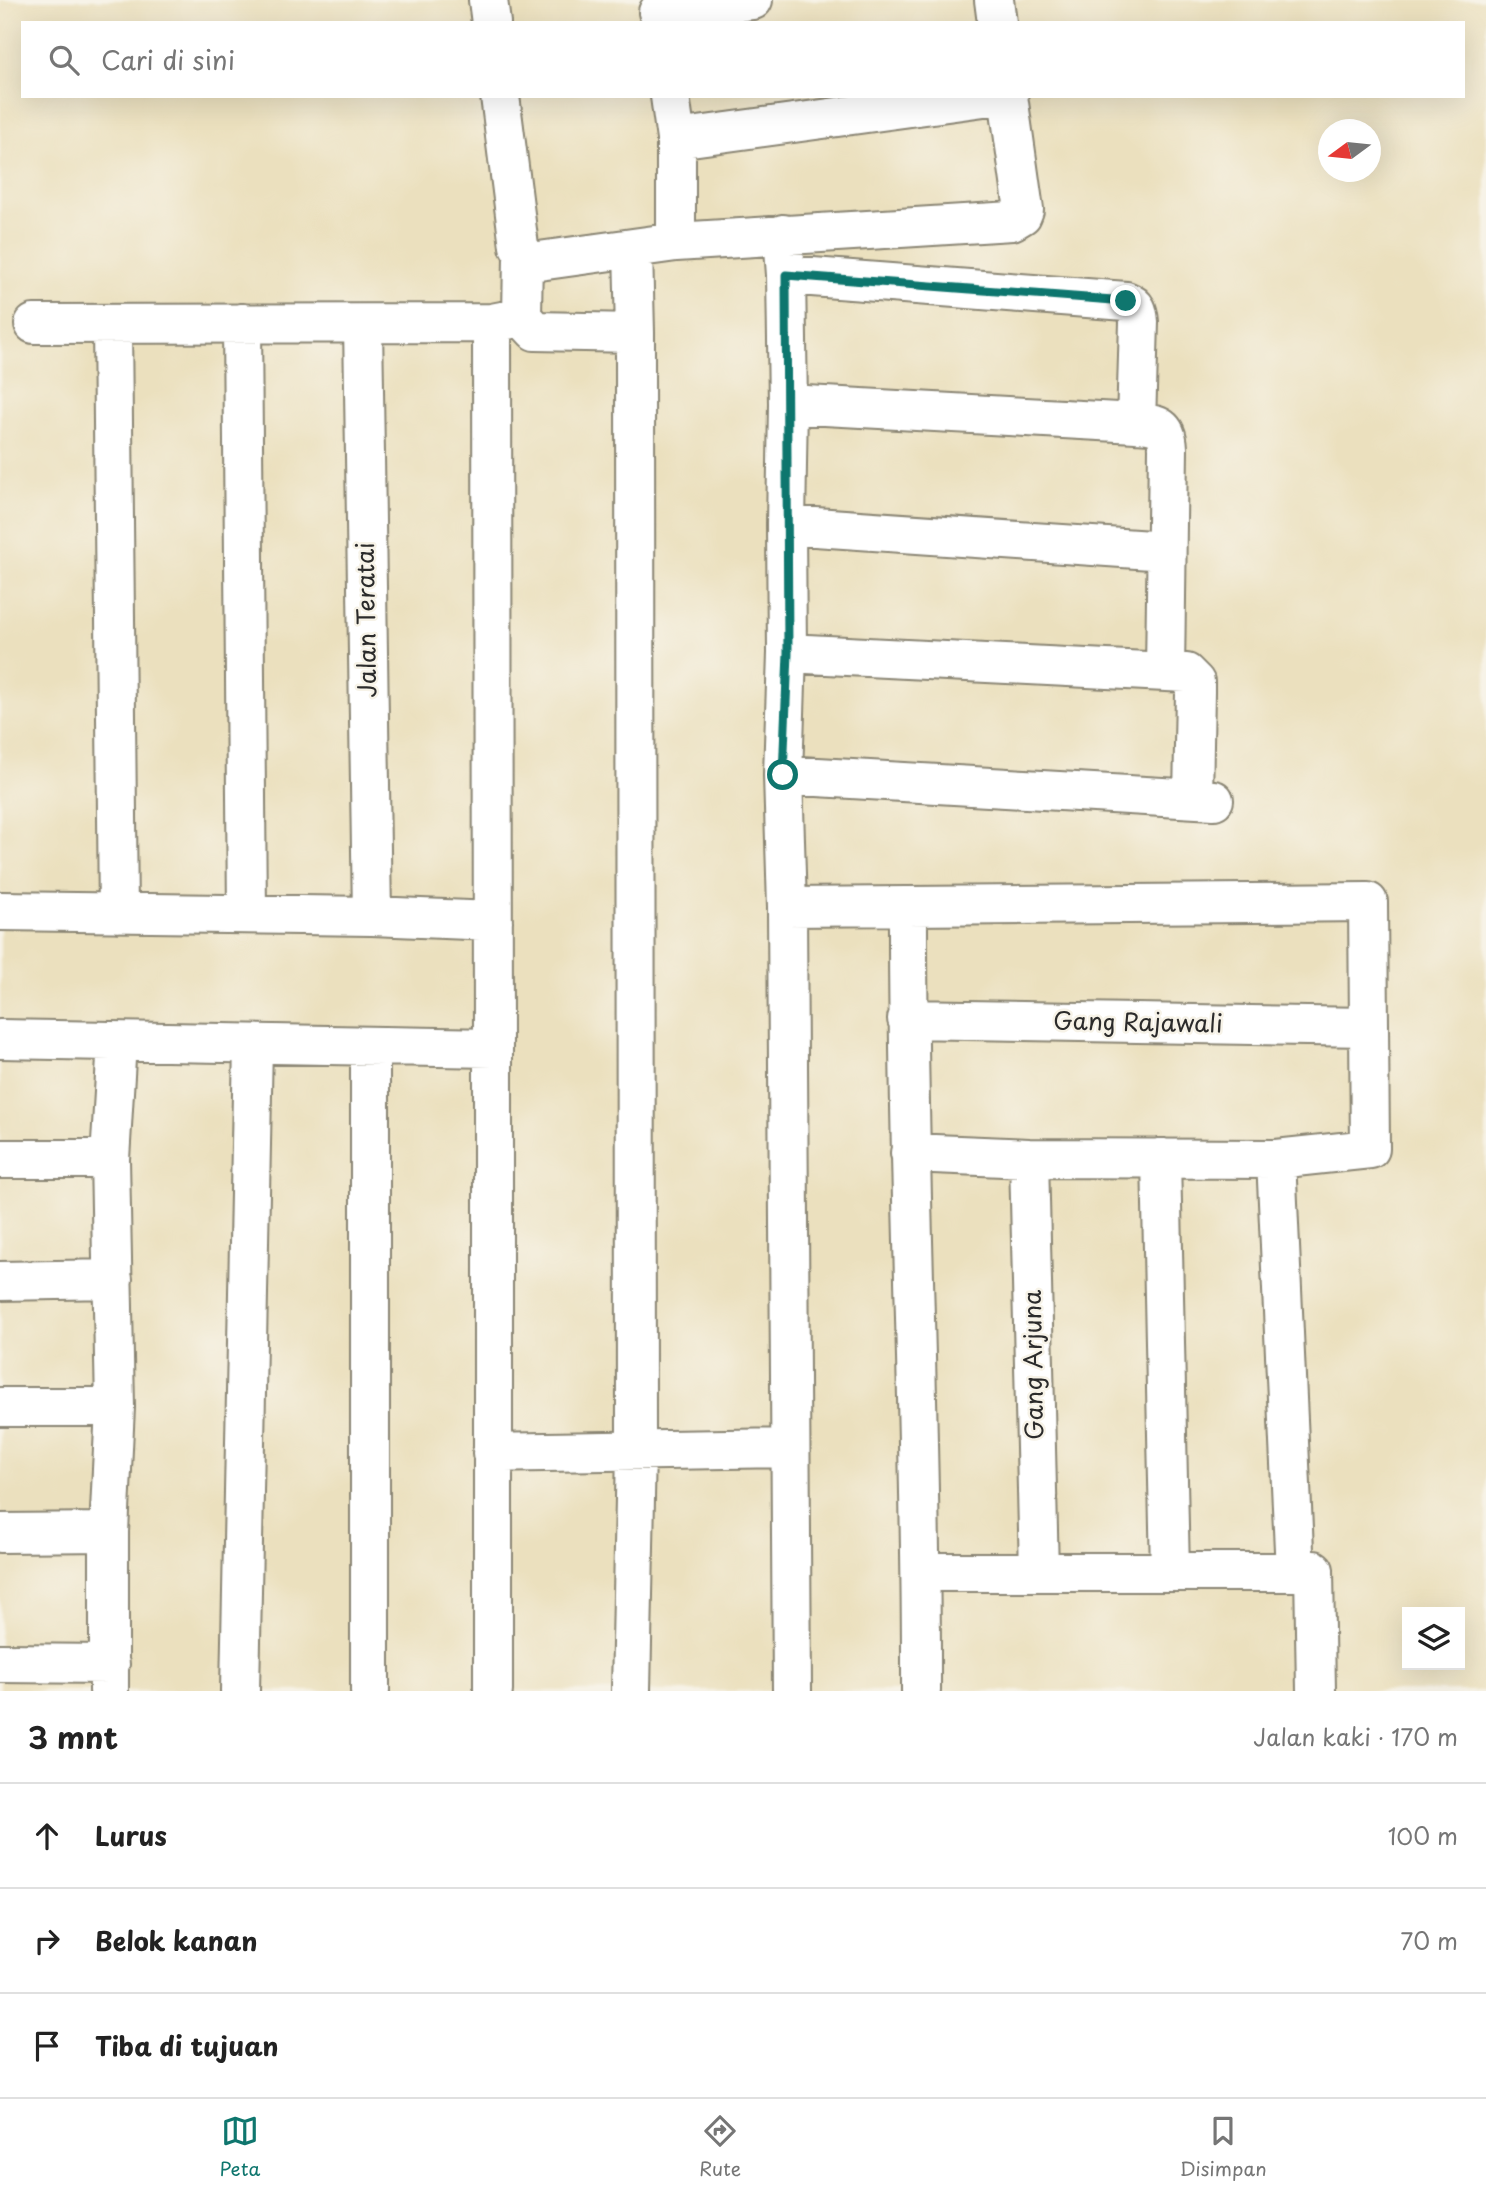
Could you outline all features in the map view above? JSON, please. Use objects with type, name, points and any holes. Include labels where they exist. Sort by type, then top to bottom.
[{"type":"street","points":[[488,0],[491,21]]},
{"type":"street","points":[[658,11],[753,0]]},
{"type":"street","points":[[994,0],[998,21]]},
{"type":"street","points":[[500,98],[519,246],[530,261],[676,242],[1018,219],[1024,210],[1008,98]]},
{"type":"street","points":[[670,98],[676,139],[676,242]]},
{"type":"street","points":[[676,139],[976,98]]},
{"type":"street","points":[[783,234],[788,404],[788,653],[783,775],[787,907],[792,1691]]},
{"type":"street","points":[[631,1691],[636,1450],[633,248]]},
{"type":"street","points":[[493,1691],[493,921],[507,320],[523,255]]},
{"type":"street","points":[[786,275],[1126,301],[1134,304],[1138,310],[1139,322],[1136,423]]},
{"type":"street","points":[[34,324],[363,324],[507,320],[535,331],[635,333]]},
{"type":"street","points":[[242,323],[247,914]]},
{"type":"street","points":[[112,324],[118,913]]},
{"type":"street","name":"Jalan Teratai","points":[[363,324],[372,916]]},
{"type":"street","points":[[788,404],[1136,423],[1157,425],[1164,429],[1167,437],[1164,672]]},
{"type":"street","points":[[786,525],[1166,551]]},
{"type":"street","points":[[783,775],[1203,799],[1195,682],[1186,673],[788,653]]},
{"type":"street","points":[[787,907],[1368,902],[1370,1149],[1276,1159],[1029,1158],[910,1153]]},
{"type":"street","points":[[908,906],[910,1153],[922,1572],[921,1691]]},
{"type":"street","points":[[0,911],[372,916],[493,921]]},
{"type":"street","name":"Gang Rajawali","points":[[908,1020],[1368,1027]]},
{"type":"street","points":[[0,1039],[493,1048]]},
{"type":"street","points":[[0,1663],[109,1677],[108,1532],[115,1407],[110,1159],[117,1042]]},
{"type":"street","points":[[240,1691],[253,1044]]},
{"type":"street","points":[[370,1046],[370,1691]]},
{"type":"street","name":"Gang Arjuna","points":[[1029,1158],[1038,1572]]},
{"type":"street","points":[[1161,1158],[1170,1572]]},
{"type":"street","points":[[0,1159],[110,1159]]},
{"type":"street","points":[[1276,1159],[1295,1572]]},
{"type":"street","points":[[0,1281],[113,1279]]},
{"type":"street","points":[[0,1407],[115,1407]]},
{"type":"street","points":[[492,1453],[789,1448]]},
{"type":"street","points":[[0,1533],[108,1532]]},
{"type":"street","points":[[922,1572],[1314,1570],[1316,1691]]},
{"type":"route","points":[[783,775],[788,653],[786,275],[1126,301]]}]
